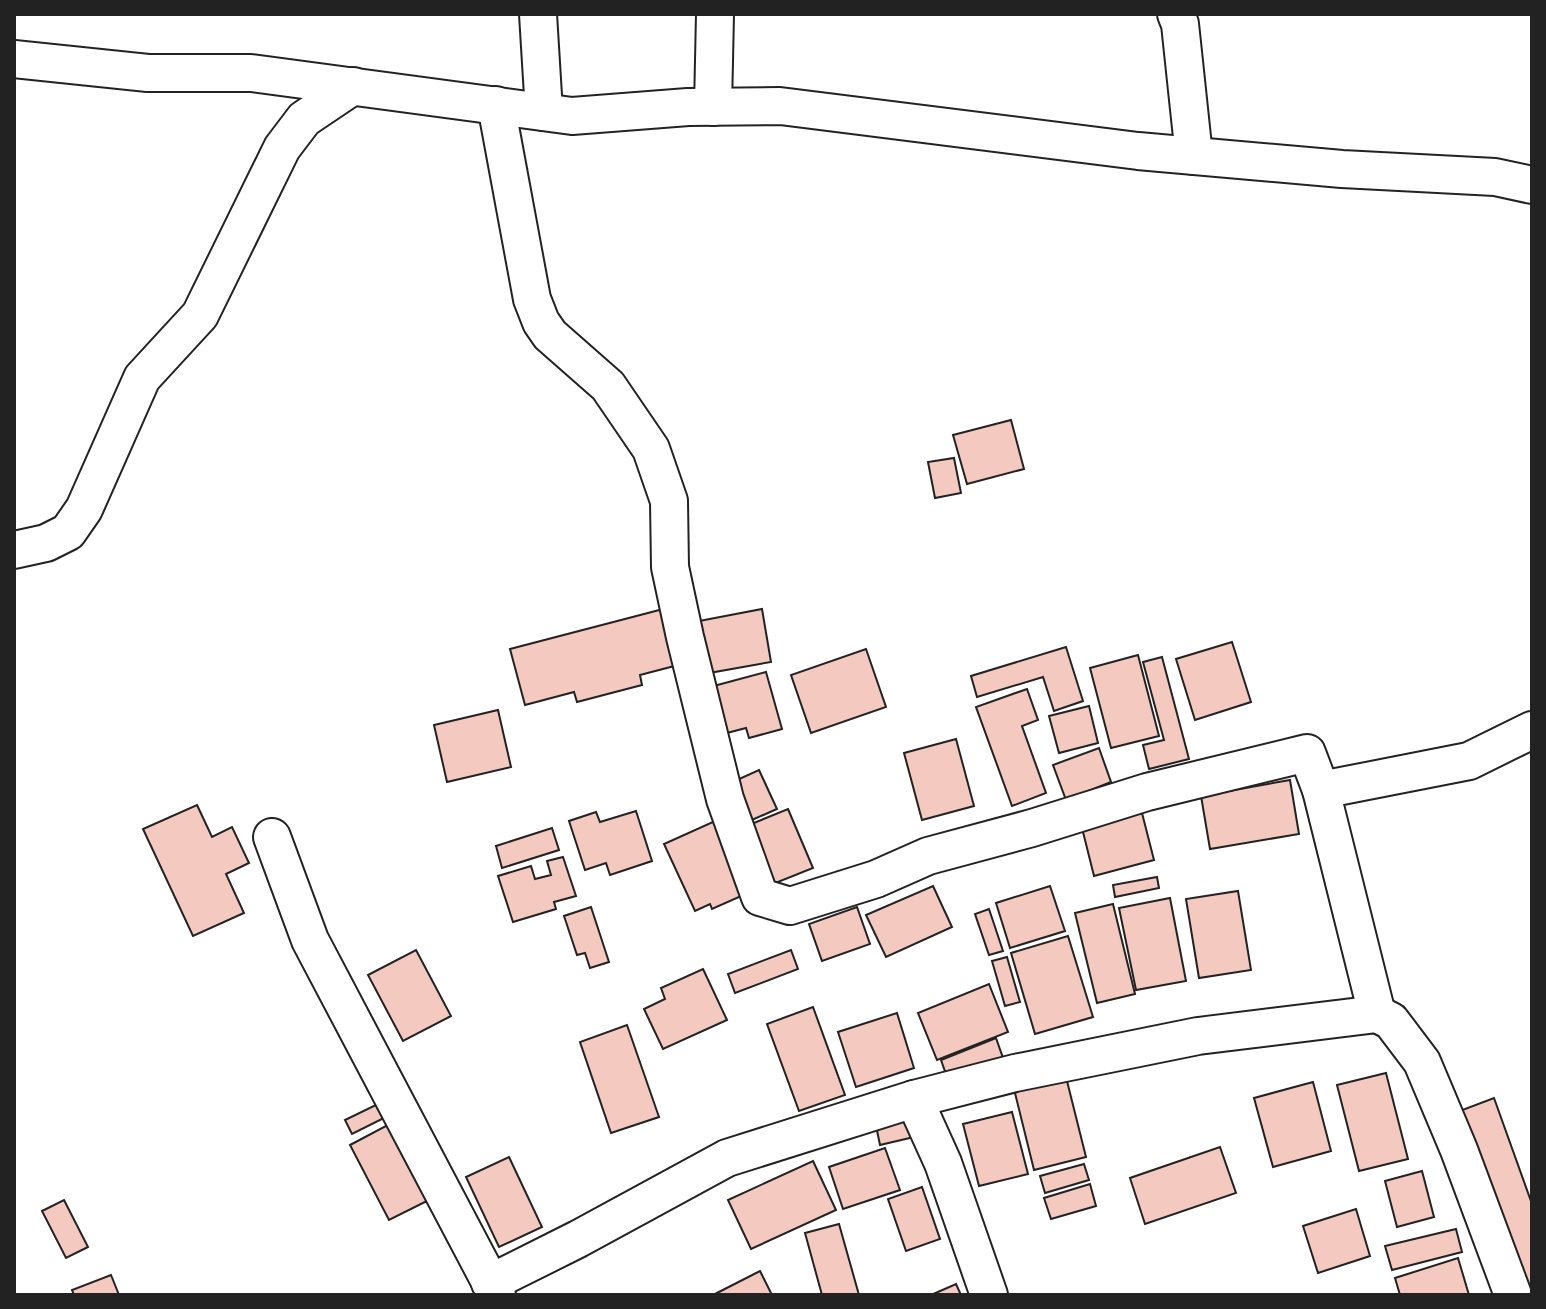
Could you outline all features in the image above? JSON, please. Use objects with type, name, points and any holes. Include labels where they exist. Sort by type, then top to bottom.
[{"type":"street","points":[[538,14],[544,112]]},
{"type":"street","points":[[713,107],[715,14]]},
{"type":"street","points":[[1176,14],[1180,24],[1194,156]]},
{"type":"street","points":[[14,59],[148,73],[251,73],[572,116],[780,106],[1194,156],[1342,169],[1495,177],[1532,185]]},
{"type":"street","points":[[14,550],[46,543],[68,532],[84,509],[142,378],[200,315],[282,148],[304,119],[353,86]]},
{"type":"street","points":[[496,105],[532,299],[541,322],[550,335],[608,386],[651,449],[669,501],[670,567],[685,637],[725,799],[760,897],[790,906],[876,879],[928,856],[1147,792],[1307,753],[1321,790],[1377,1014]]},
{"type":"street","points":[[1321,790],[1469,761],[1532,730]]},
{"type":"street","points":[[272,837],[310,940],[494,1289],[578,1239],[727,1158],[914,1099],[1015,1073],[1198,1036],[1377,1014],[1391,1021],[1422,1062],[1459,1150],[1513,1295]]},
{"type":"street","points":[[914,1099],[943,1163],[989,1295]]},
{"type":"building","points":[[1011,420],[1024,469],[967,484],[953,435]]},
{"type":"building","points":[[954,458],[961,493],[935,498],[928,462]]},
{"type":"building","points":[[667,608],[682,664],[640,675],[642,685],[577,702],[574,692],[525,705],[510,649]]},
{"type":"building","points":[[762,609],[771,662],[709,673],[699,621]]},
{"type":"building","points":[[1232,642],[1251,702],[1195,720],[1176,659]]},
{"type":"building","points":[[1066,647],[1083,701],[1054,711],[1043,677],[977,697],[971,676]]},
{"type":"building","points":[[866,649],[886,707],[811,733],[791,675]]},
{"type":"building","points":[[1138,655],[1159,736],[1111,748],[1090,668]]},
{"type":"building","points":[[1162,657],[1189,759],[1149,769],[1143,745],[1164,740],[1143,662]]},
{"type":"building","points":[[766,672],[782,729],[749,738],[746,728],[723,734],[710,687]]},
{"type":"building","points":[[1027,689],[1038,720],[1022,726],[1046,793],[1012,806],[976,707]]},
{"type":"building","points":[[1089,706],[1098,743],[1059,753],[1049,716]]},
{"type":"building","points":[[498,710],[511,767],[447,782],[434,725]]},
{"type":"building","points":[[956,739],[974,806],[922,820],[904,753]]},
{"type":"building","points":[[1099,748],[1111,782],[1066,800],[1053,765]]},
{"type":"building","points":[[759,770],[777,809],[745,823],[728,784]]},
{"type":"building","points":[[1290,780],[1299,834],[1210,849],[1201,796]]},
{"type":"building","points":[[197,805],[212,837],[232,827],[249,863],[226,874],[244,913],[193,936],[143,829]]},
{"type":"building","points":[[788,809],[813,868],[768,886],[744,827]]},
{"type":"building","points":[[636,811],[652,861],[610,875],[606,863],[585,870],[569,821],[596,812],[600,822]]},
{"type":"building","points":[[1142,813],[1154,860],[1094,876],[1082,828]]},
{"type":"building","points":[[715,821],[748,893],[712,909],[710,904],[695,911],[664,844]]},
{"type":"building","points":[[552,828],[559,850],[502,868],[496,846]]},
{"type":"building","points":[[563,857],[576,896],[554,902],[556,909],[513,922],[498,876],[531,866],[535,879],[551,875],[547,861]]},
{"type":"building","points":[[1157,877],[1159,888],[1115,897],[1113,885]]},
{"type":"building","points":[[933,886],[952,927],[886,957],[866,915]]},
{"type":"building","points":[[1050,886],[1065,931],[1010,948],[996,903]]},
{"type":"building","points":[[1238,891],[1251,970],[1199,978],[1186,899]]},
{"type":"building","points":[[1170,898],[1186,981],[1136,990],[1119,908]]},
{"type":"building","points":[[1113,904],[1135,994],[1097,1003],[1075,913]]},
{"type":"building","points":[[591,907],[609,962],[590,968],[585,953],[577,955],[564,916]]},
{"type":"building","points":[[857,907],[870,944],[822,961],[809,924]]},
{"type":"building","points":[[989,909],[1003,951],[989,955],[975,914]]},
{"type":"building","points":[[1068,936],[1093,1017],[1035,1034],[1011,953]]},
{"type":"building","points":[[416,950],[451,1016],[403,1041],[368,975]]},
{"type":"building","points":[[791,950],[798,969],[735,993],[728,974]]},
{"type":"building","points":[[1007,957],[1020,1002],[1005,1006],[992,961]]},
{"type":"building","points":[[703,969],[727,1020],[663,1049],[644,1009],[665,999],[661,988]]},
{"type":"building","points":[[989,984],[1008,1032],[937,1060],[918,1013]]},
{"type":"building","points":[[813,1007],[845,1095],[799,1111],[767,1024]]},
{"type":"building","points":[[897,1013],[914,1068],[856,1087],[838,1032]]},
{"type":"building","points":[[627,1025],[659,1117],[611,1133],[580,1042]]},
{"type":"building","points":[[996,1038],[1003,1058],[948,1080],[941,1060]]},
{"type":"building","points":[[1386,1073],[1408,1159],[1359,1171],[1337,1085]]},
{"type":"building","points":[[1066,1077],[1086,1157],[1034,1170],[1014,1089]]},
{"type":"building","points":[[1313,1082],[1331,1151],[1273,1167],[1254,1098]]},
{"type":"building","points":[[1494,1098],[1532,1204],[1532,1292],[1525,1295],[1457,1112]]},
{"type":"building","points":[[386,1100],[392,1114],[352,1134],[345,1120]]},
{"type":"building","points":[[1012,1112],[1028,1174],[979,1186],[963,1124]]},
{"type":"building","points":[[908,1113],[914,1137],[880,1145],[875,1121]]},
{"type":"building","points":[[399,1119],[439,1195],[389,1220],[350,1145]]},
{"type":"building","points":[[1220,1147],[1236,1193],[1145,1224],[1130,1178]]},
{"type":"building","points":[[885,1148],[900,1190],[843,1209],[829,1167]]},
{"type":"building","points":[[509,1157],[542,1227],[499,1247],[466,1177]]},
{"type":"building","points":[[813,1161],[836,1210],[751,1249],[728,1200]]},
{"type":"building","points":[[1084,1164],[1089,1180],[1045,1193],[1040,1176]]},
{"type":"building","points":[[1422,1171],[1434,1217],[1397,1227],[1385,1181]]},
{"type":"building","points":[[1090,1184],[1096,1206],[1051,1219],[1044,1198]]},
{"type":"building","points":[[922,1187],[940,1239],[906,1251],[888,1199]]},
{"type":"building","points":[[64,1200],[88,1247],[66,1258],[42,1211]]},
{"type":"building","points":[[1356,1209],[1370,1256],[1318,1273],[1303,1226]]},
{"type":"building","points":[[839,1224],[859,1295],[822,1295],[805,1233]]},
{"type":"building","points":[[1456,1229],[1462,1252],[1392,1270],[1385,1246]]},
{"type":"building","points":[[1458,1258],[1469,1295],[1400,1295],[1395,1278]]},
{"type":"building","points":[[760,1271],[772,1295],[713,1295]]},
{"type":"building","points":[[111,1275],[119,1295],[74,1295],[72,1290]]},
{"type":"building","points":[[956,1284],[961,1295],[931,1295]]}]
